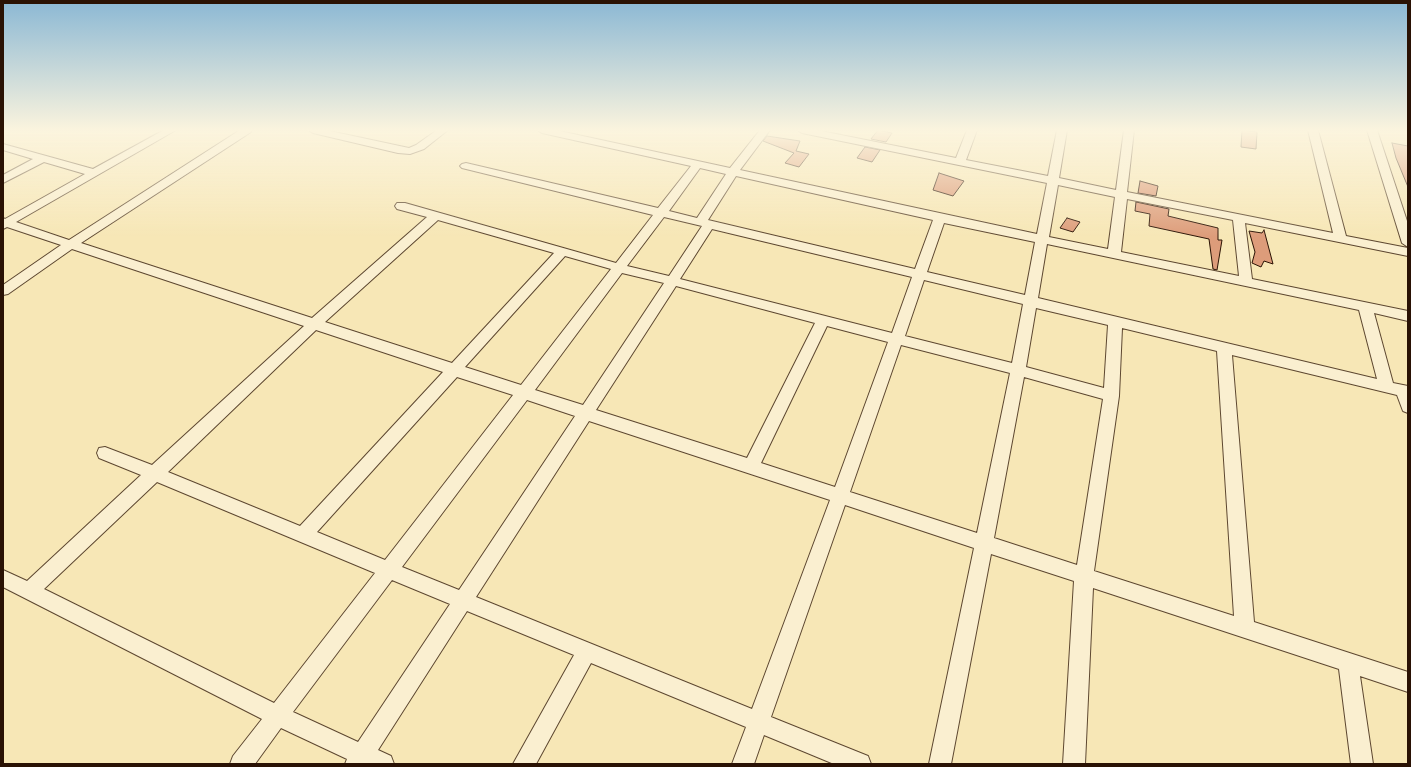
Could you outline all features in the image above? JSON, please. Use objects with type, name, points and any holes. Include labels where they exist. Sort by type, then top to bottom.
[{"type":"street","points":[[3,180],[29,166]]},
{"type":"street","points":[[69,166],[94,173]]},
{"type":"street","points":[[4,223],[107,166]]},
{"type":"street","points":[[3,291],[71,244],[192,166]]},
{"type":"street","points":[[466,166],[1114,323],[1406,391],[1408,407]]},
{"type":"street","points":[[241,764],[697,166]]},
{"type":"street","points":[[707,166],[940,218],[1408,316]]},
{"type":"street","points":[[359,759],[673,282],[738,166]]},
{"type":"street","points":[[979,166],[1408,252]]},
{"type":"street","points":[[940,764],[1018,370],[1056,166]]},
{"type":"street","points":[[1114,254],[1124,166]]},
{"type":"street","points":[[1322,166],[1341,239]]},
{"type":"street","points":[[1383,166],[1408,243]]},
{"type":"street","points":[[401,206],[620,268],[1018,370],[1111,396]]},
{"type":"street","points":[[29,590],[313,324],[436,216]]},
{"type":"street","points":[[743,764],[898,339],[940,218]]},
{"type":"street","points":[[1239,218],[1246,282]]},
{"type":"street","points":[[4,223],[1408,682]]},
{"type":"street","points":[[303,535],[562,252]]},
{"type":"street","points":[[1365,307],[1387,387]]},
{"type":"street","points":[[751,467],[823,320]]},
{"type":"street","points":[[1074,764],[1084,577],[1111,396],[1114,323]]},
{"type":"street","points":[[1224,349],[1245,629]]},
{"type":"street","points":[[105,453],[860,764]]},
{"type":"street","points":[[3,578],[278,716],[359,759],[383,764]]},
{"type":"street","points":[[524,764],[587,651]]},
{"type":"street","points":[[1348,662],[1362,764]]},
{"type":"building","points":[[1399,166],[1408,166],[1408,187]]},
{"type":"building","points":[[939,173],[964,181],[953,196],[933,190]]},
{"type":"building","points":[[1140,181],[1158,186],[1156,196],[1138,193]]},
{"type":"building","points":[[1136,202],[1169,209],[1168,216],[1218,228],[1218,240],[1222,240],[1217,270],[1213,269],[1209,239],[1149,226],[1150,214],[1135,211]]},
{"type":"building","points":[[1067,218],[1080,222],[1073,232],[1060,228]]},
{"type":"building","points":[[1264,230],[1273,264],[1264,261],[1261,267],[1252,263],[1255,252],[1249,231],[1262,233]]}]
